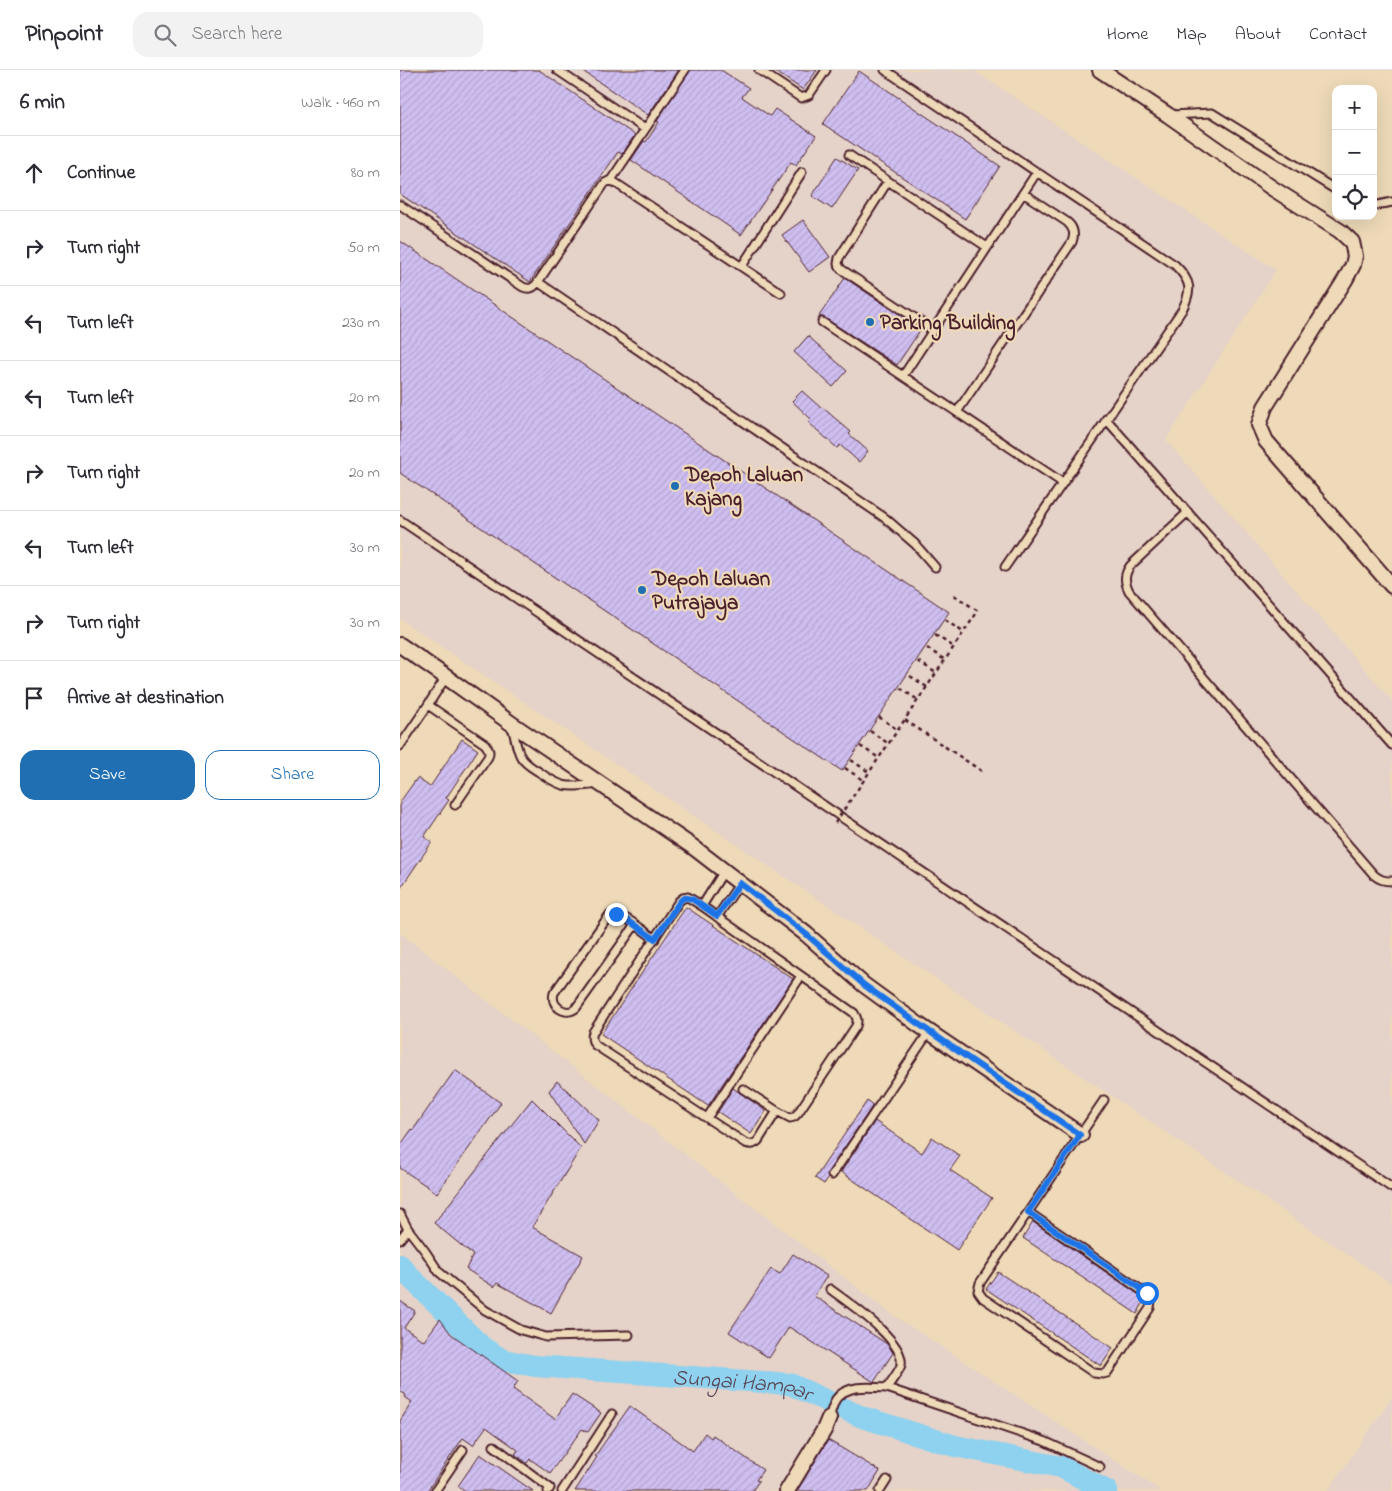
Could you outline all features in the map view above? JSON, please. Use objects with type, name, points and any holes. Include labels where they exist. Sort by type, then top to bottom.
[{"type":"street","points":[[1100,70],[1272,188],[1340,231],[1352,242],[1355,256],[1353,265],[1265,407],[1259,425],[1266,441],[1392,586]]},
{"type":"street","points":[[400,645],[693,848],[806,934],[864,985],[929,1032],[1080,1135]]},
{"type":"street","points":[[787,1491],[824,1430],[829,1418]]},
{"type":"lane","points":[[557,70],[645,129]]},
{"type":"lane","points":[[400,205],[523,287],[532,288],[538,282],[605,183],[611,180],[685,70]]},
{"type":"lane","points":[[759,70],[801,98],[809,95],[824,71]]},
{"type":"lane","points":[[885,70],[1175,265],[1184,274],[1189,286],[1188,296],[1182,310],[1005,567]]},
{"type":"lane","points":[[1168,115],[1212,113],[1332,188]]},
{"type":"lane","points":[[849,155],[987,248]]},
{"type":"lane","points":[[742,266],[802,172]]},
{"type":"lane","points":[[903,376],[1037,172]]},
{"type":"lane","points":[[611,180],[781,292]]},
{"type":"lane","points":[[888,182],[838,258],[838,264],[840,269],[933,330]]},
{"type":"lane","points":[[957,412],[1074,237],[1072,226],[1023,193]]},
{"type":"lane","points":[[1377,205],[1392,202]]},
{"type":"lane","points":[[538,282],[886,518],[915,544],[935,567]]},
{"type":"lane","points":[[822,322],[1063,483]]},
{"type":"lane","points":[[1106,419],[1392,745]]},
{"type":"lane","points":[[1188,512],[1131,565],[1125,578],[1129,591],[1374,875],[1386,881],[1392,880]]},
{"type":"lane","points":[[400,520],[1392,1188]]},
{"type":"lane","points":[[400,746],[446,676]]},
{"type":"lane","points":[[428,705],[485,744],[488,748],[488,757],[455,805]]},
{"type":"lane","points":[[512,724],[519,752],[522,759],[528,765],[562,786],[599,784]]},
{"type":"lane","points":[[702,906],[724,872]]},
{"type":"lane","points":[[717,916],[740,883]]},
{"type":"lane","points":[[743,1089],[790,1118],[794,1116],[798,1113],[856,1026],[856,1017],[854,1013],[717,916],[692,899],[688,897],[683,898],[593,1032],[592,1041],[595,1045],[750,1145],[758,1141],[777,1111]]},
{"type":"lane","points":[[635,925],[573,1012],[568,1012],[554,1003],[552,998],[554,994],[611,914],[616,914],[635,925],[655,939]]},
{"type":"lane","points":[[707,1118],[801,976]]},
{"type":"lane","points":[[832,1175],[929,1032]]},
{"type":"lane","points":[[1028,1212],[1150,1296],[1150,1308],[1107,1373],[1094,1373],[980,1295],[978,1286],[1080,1135],[1104,1100]]},
{"type":"lane","points":[[400,1214],[408,1229],[439,1272],[485,1310],[521,1330],[546,1337],[629,1335]]},
{"type":"lane","points":[[400,1239],[408,1229]]},
{"type":"lane","points":[[830,1289],[874,1322],[898,1350],[902,1358],[901,1366],[887,1388]]},
{"type":"lane","points":[[829,1418],[836,1399],[850,1390],[864,1387],[887,1388],[1044,1440],[1100,1467]]},
{"type":"lane","points":[[562,1491],[612,1414]]},
{"type":"lane","points":[[494,1446],[550,1488],[548,1491]]},
{"type":"lane","points":[[435,1491],[463,1450]]},
{"type":"lane","points":[[880,1491],[887,1480]]},
{"type":"path","points":[[835,823],[978,611],[954,595]]},
{"type":"path","points":[[945,620],[963,632]]},
{"type":"path","points":[[935,635],[954,647]]},
{"type":"path","points":[[927,648],[945,660]]},
{"type":"path","points":[[918,661],[936,673]]},
{"type":"path","points":[[910,676],[927,687]]},
{"type":"path","points":[[900,688],[918,700]]},
{"type":"path","points":[[879,717],[898,730]]},
{"type":"path","points":[[905,720],[983,772]]},
{"type":"path","points":[[870,731],[889,744]]},
{"type":"path","points":[[860,746],[879,758]]},
{"type":"path","points":[[851,760],[869,772]]},
{"type":"path","points":[[845,768],[864,781]]},
{"type":"shaded area","points":[[400,70],[973,70],[1276,270],[1166,440],[1392,701],[1392,1284],[400,619]]},
{"type":"shaded area","points":[[400,933],[890,1313],[1161,1491],[400,1491]]},
{"type":"shaded area","points":[[1392,1397],[1392,1491],[1328,1491]]},
{"type":"building","points":[[400,70],[539,70],[635,135],[622,154],[618,152],[530,282],[400,194]]},
{"type":"building","points":[[581,70],[679,70],[648,115]]},
{"type":"building","points":[[690,70],[721,70],[749,88],[742,97],[770,116],[775,109],[816,136],[796,165],[791,162],[741,235],[631,160],[644,141],[646,142],[659,122],[657,121]]},
{"type":"building","points":[[773,70],[817,70],[803,90]]},
{"type":"building","points":[[859,71],[1000,166],[965,219],[823,124]]},
{"type":"building","points":[[837,157],[858,170],[832,209],[812,196]]},
{"type":"building","points":[[803,220],[830,257],[809,272],[782,235]]},
{"type":"building","points":[[400,241],[949,612],[842,771],[400,473]]},
{"type":"building","name":"Parking Building","points":[[845,278],[921,329],[897,365],[819,316]]},
{"type":"building","points":[[808,336],[847,371],[833,387],[794,352]]},
{"type":"building","points":[[802,391],[851,432],[849,434],[868,451],[859,462],[840,445],[837,448],[808,422],[811,419],[792,401]]},
{"type":"building","points":[[462,739],[478,750],[446,798],[449,800],[424,837],[432,842],[400,889],[400,802],[417,778],[430,787]]},
{"type":"building","points":[[686,907],[793,979],[708,1106],[601,1034]]},
{"type":"building","points":[[455,1070],[501,1103],[437,1193],[400,1168],[400,1146]]},
{"type":"building","points":[[557,1081],[599,1120],[584,1144],[549,1091]]},
{"type":"building","points":[[733,1088],[766,1111],[751,1134],[718,1112]]},
{"type":"building","points":[[532,1099],[581,1148],[532,1227],[583,1256],[551,1313],[497,1283],[494,1287],[466,1269],[473,1255],[434,1223]]},
{"type":"building","points":[[867,1101],[873,1105],[828,1172],[828,1178],[824,1184],[815,1178]]},
{"type":"building","points":[[875,1121],[922,1153],[932,1137],[960,1156],[950,1170],[992,1198],[957,1250],[841,1172]]},
{"type":"building","points":[[1033,1222],[1145,1299],[1137,1314],[1023,1238]]},
{"type":"building","points":[[793,1254],[827,1276],[814,1296],[887,1344],[890,1348],[893,1353],[874,1382],[789,1327],[769,1358],[729,1332],[771,1269],[780,1274]]},
{"type":"building","points":[[998,1272],[1113,1348],[1101,1366],[986,1289]]},
{"type":"building","points":[[400,1301],[415,1311],[404,1328],[424,1341],[440,1319],[451,1334],[518,1381],[513,1389],[555,1419],[572,1394],[601,1413],[588,1432],[582,1429],[550,1473],[530,1459],[527,1463],[515,1454],[518,1450],[486,1427],[473,1445],[463,1438],[427,1491],[400,1491],[400,1421],[412,1402],[400,1391]]},
{"type":"building","points":[[630,1406],[693,1451],[705,1433],[711,1438],[713,1435],[763,1470],[756,1480],[759,1481],[752,1491],[575,1491],[597,1457],[595,1456]]},
{"type":"building","points":[[828,1440],[880,1471],[868,1491],[797,1491]]},
{"type":"building","points":[[480,1454],[533,1491],[466,1491],[458,1486]]},
{"type":"waterway","name":"Sungai Hampar","points":[[400,1265],[482,1347],[503,1360],[535,1366],[790,1384],[862,1417],[955,1446],[1061,1467],[1107,1491]]},
{"type":"place","name":"Parking Building","points":[[870,322]]},
{"type":"place","name":"Depoh Laluan Kajang","points":[[675,486]]},
{"type":"place","name":"Depoh Laluan Putrajaya","points":[[642,590]]},
{"type":"route","points":[[616,914],[655,939],[683,898],[688,897],[692,899],[717,916],[740,883],[806,934],[864,985],[1080,1135],[1028,1212],[1147,1293]]}]
